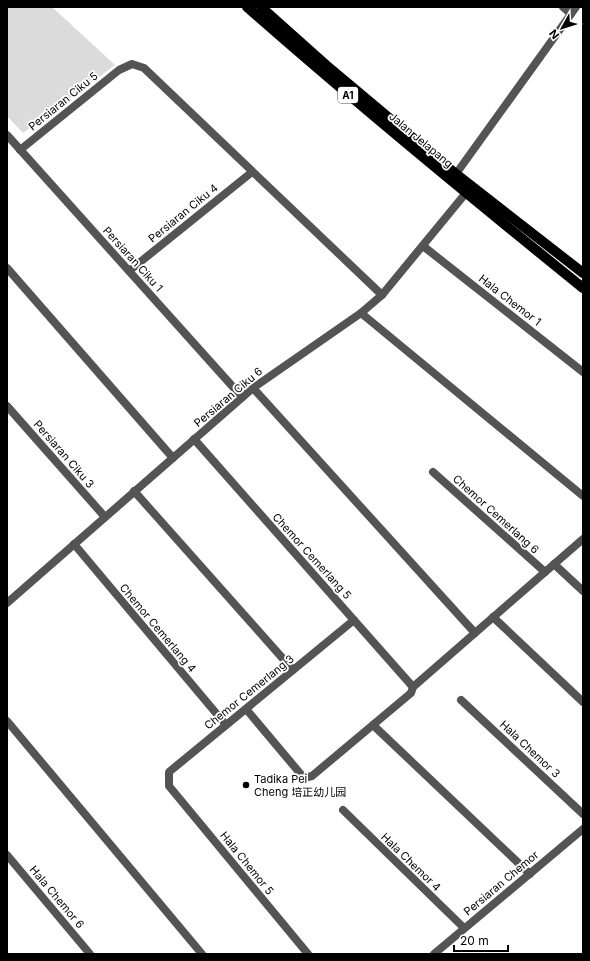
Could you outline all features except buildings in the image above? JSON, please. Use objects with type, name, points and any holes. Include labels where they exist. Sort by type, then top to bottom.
[{"type":"main road","name":"Jalan Jelapang","points":[[247,7],[320,71],[453,177]]},
{"type":"main road","name":"Jalan Jelapang","points":[[261,7],[453,177],[583,288]]},
{"type":"main road","name":"Jalan Jelapang","points":[[468,190],[583,273]]},
{"type":"street","points":[[563,7],[571,14]]},
{"type":"street","points":[[453,177],[576,7]]},
{"type":"street","name":"Persiaran Ciku 5","points":[[20,150],[118,70],[132,64],[144,68],[252,172]]},
{"type":"street","name":"Persiaran Ciku 1","points":[[7,135],[242,397]]},
{"type":"street","points":[[252,172],[382,296]]},
{"type":"street","name":"Persiaran Ciku 4","points":[[129,271],[252,172]]},
{"type":"street","name":"Persiaran Ciku 6","points":[[7,603],[242,397],[361,313],[382,296],[468,190]]},
{"type":"street","name":"Hala Chemor 1","points":[[423,246],[583,372]]},
{"type":"street","points":[[7,268],[173,458]]},
{"type":"street","points":[[361,313],[583,496]]},
{"type":"street","points":[[253,388],[476,633]]},
{"type":"street","name":"Persiaran Ciku 3","points":[[7,406],[105,517]]},
{"type":"street","name":"Chemor Cemerlang 5","points":[[194,439],[413,687]]},
{"type":"street","name":"Chemor Cemerlang 6","points":[[433,472],[545,572]]},
{"type":"street","points":[[134,491],[293,670]]},
{"type":"street","points":[[246,709],[304,778],[312,776],[411,693],[413,687],[583,539]]},
{"type":"street","name":"Chemor Cemerlang 4","points":[[74,544],[226,725]]},
{"type":"street","points":[[554,564],[583,591]]},
{"type":"street","points":[[493,617],[583,702]]},
{"type":"street","name":"Chemor Cemerlang 3","points":[[169,786],[169,772],[354,620]]},
{"type":"street","name":"Hala Chemor 3","points":[[461,700],[583,814]]},
{"type":"street","points":[[7,720],[202,954]]},
{"type":"street","points":[[373,725],[530,874]]},
{"type":"street","name":"Hala Chemor 5","points":[[169,786],[308,954]]},
{"type":"street","name":"Hala Chemor 4","points":[[343,810],[464,928]]},
{"type":"street","name":"Persiaran Chemor","points":[[434,954],[583,830]]},
{"type":"street","name":"Hala Chemor 6","points":[[7,855],[90,954]]},
{"type":"shaded area","points":[[7,7],[52,7],[115,65],[23,133],[7,116]]},
{"type":"place","name":"Tadika Pei Cheng 培正幼儿园","points":[[246,785]]}]
